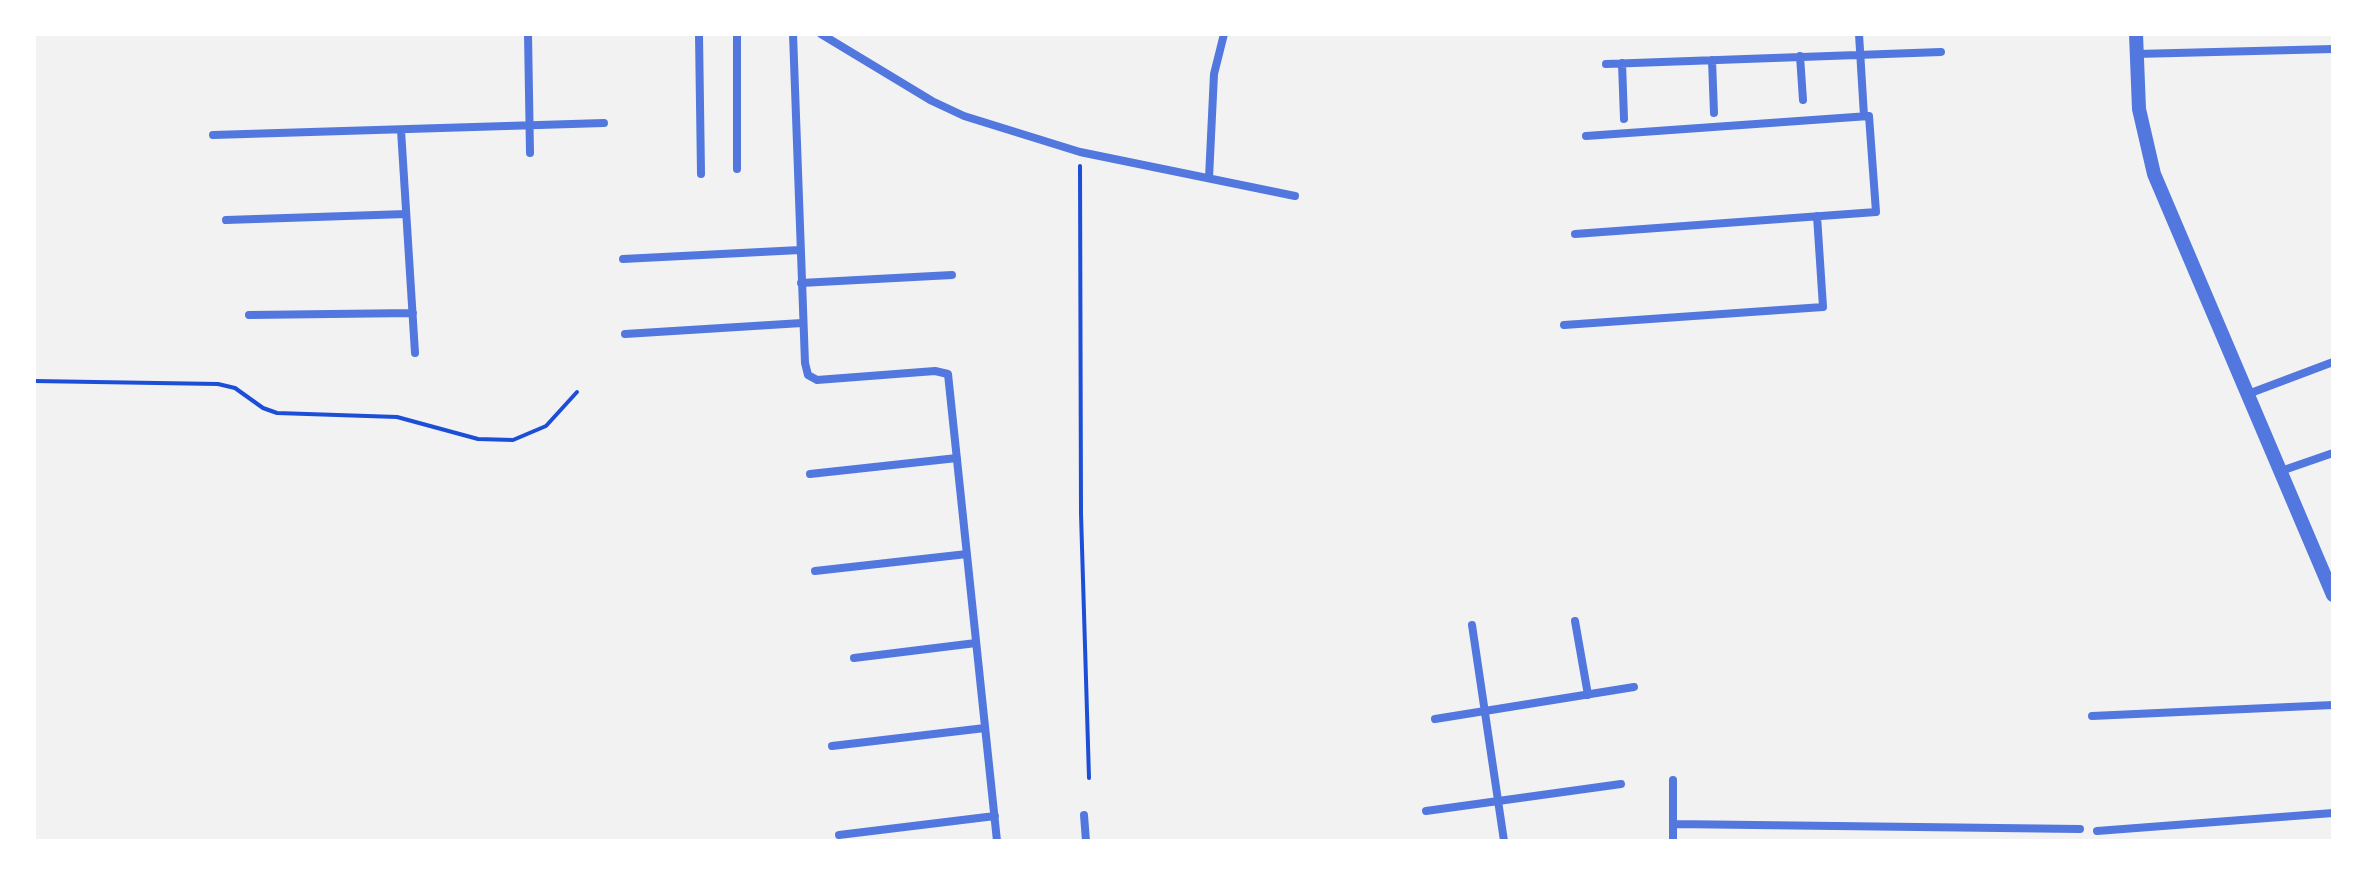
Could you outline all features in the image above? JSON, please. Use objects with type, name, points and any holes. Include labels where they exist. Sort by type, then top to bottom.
[{"type":"street","points":[[528,34],[530,153]]},
{"type":"street","points":[[699,34],[701,174]]},
{"type":"street","points":[[737,34],[737,169]]},
{"type":"street","points":[[793,34],[802,323],[808,375],[817,380],[935,371],[948,374],[997,841]]},
{"type":"street","points":[[821,34],[946,110],[1080,152],[1295,196]]},
{"type":"street","points":[[1209,178],[1214,74],[1224,34]]},
{"type":"street","points":[[1859,34],[1864,116]]},
{"type":"street","points":[[2136,34],[2139,109],[2154,174],[2333,595]]},
{"type":"street","points":[[2136,54],[2333,49]]},
{"type":"street","points":[[1606,64],[1941,52]]},
{"type":"street","points":[[1800,56],[1803,100]]},
{"type":"street","points":[[1712,60],[1714,113]]},
{"type":"street","points":[[1622,63],[1624,119]]},
{"type":"street","points":[[1575,234],[1876,212],[1869,116],[1586,136]]},
{"type":"street","points":[[213,135],[604,123]]},
{"type":"street","points":[[401,130],[415,353]]},
{"type":"street","points":[[226,220],[406,214]]},
{"type":"street","points":[[1564,325],[1823,307],[1817,216]]},
{"type":"street","points":[[623,259],[800,250]]},
{"type":"street","points":[[801,283],[952,275]]},
{"type":"street","points":[[249,315],[413,313]]},
{"type":"street","points":[[625,334],[802,323]]},
{"type":"street","points":[[2248,394],[2333,362]]},
{"type":"street","points":[[2281,471],[2333,453]]},
{"type":"street","points":[[810,474],[957,458]]},
{"type":"street","points":[[815,571],[967,554]]},
{"type":"street","points":[[1575,621],[1588,695]]},
{"type":"street","points":[[1472,625],[1504,841]]},
{"type":"street","points":[[854,658],[976,643]]},
{"type":"street","points":[[1435,719],[1634,687]]},
{"type":"street","points":[[2092,716],[2333,705]]},
{"type":"street","points":[[832,746],[985,728]]},
{"type":"street","points":[[1673,780],[1673,841]]},
{"type":"street","points":[[1426,811],[1621,784]]},
{"type":"street","points":[[2097,831],[2333,813]]},
{"type":"street","points":[[1084,815],[1086,841]]},
{"type":"street","points":[[839,835],[995,816]]},
{"type":"street","points":[[1673,824],[2080,829]]},
{"type":"path","points":[[1080,152],[1081,514],[1089,778]]},
{"type":"path","points":[[34,381],[218,384],[235,388],[263,408],[277,413],[397,417],[478,439],[513,440],[546,426],[577,392]]}]
